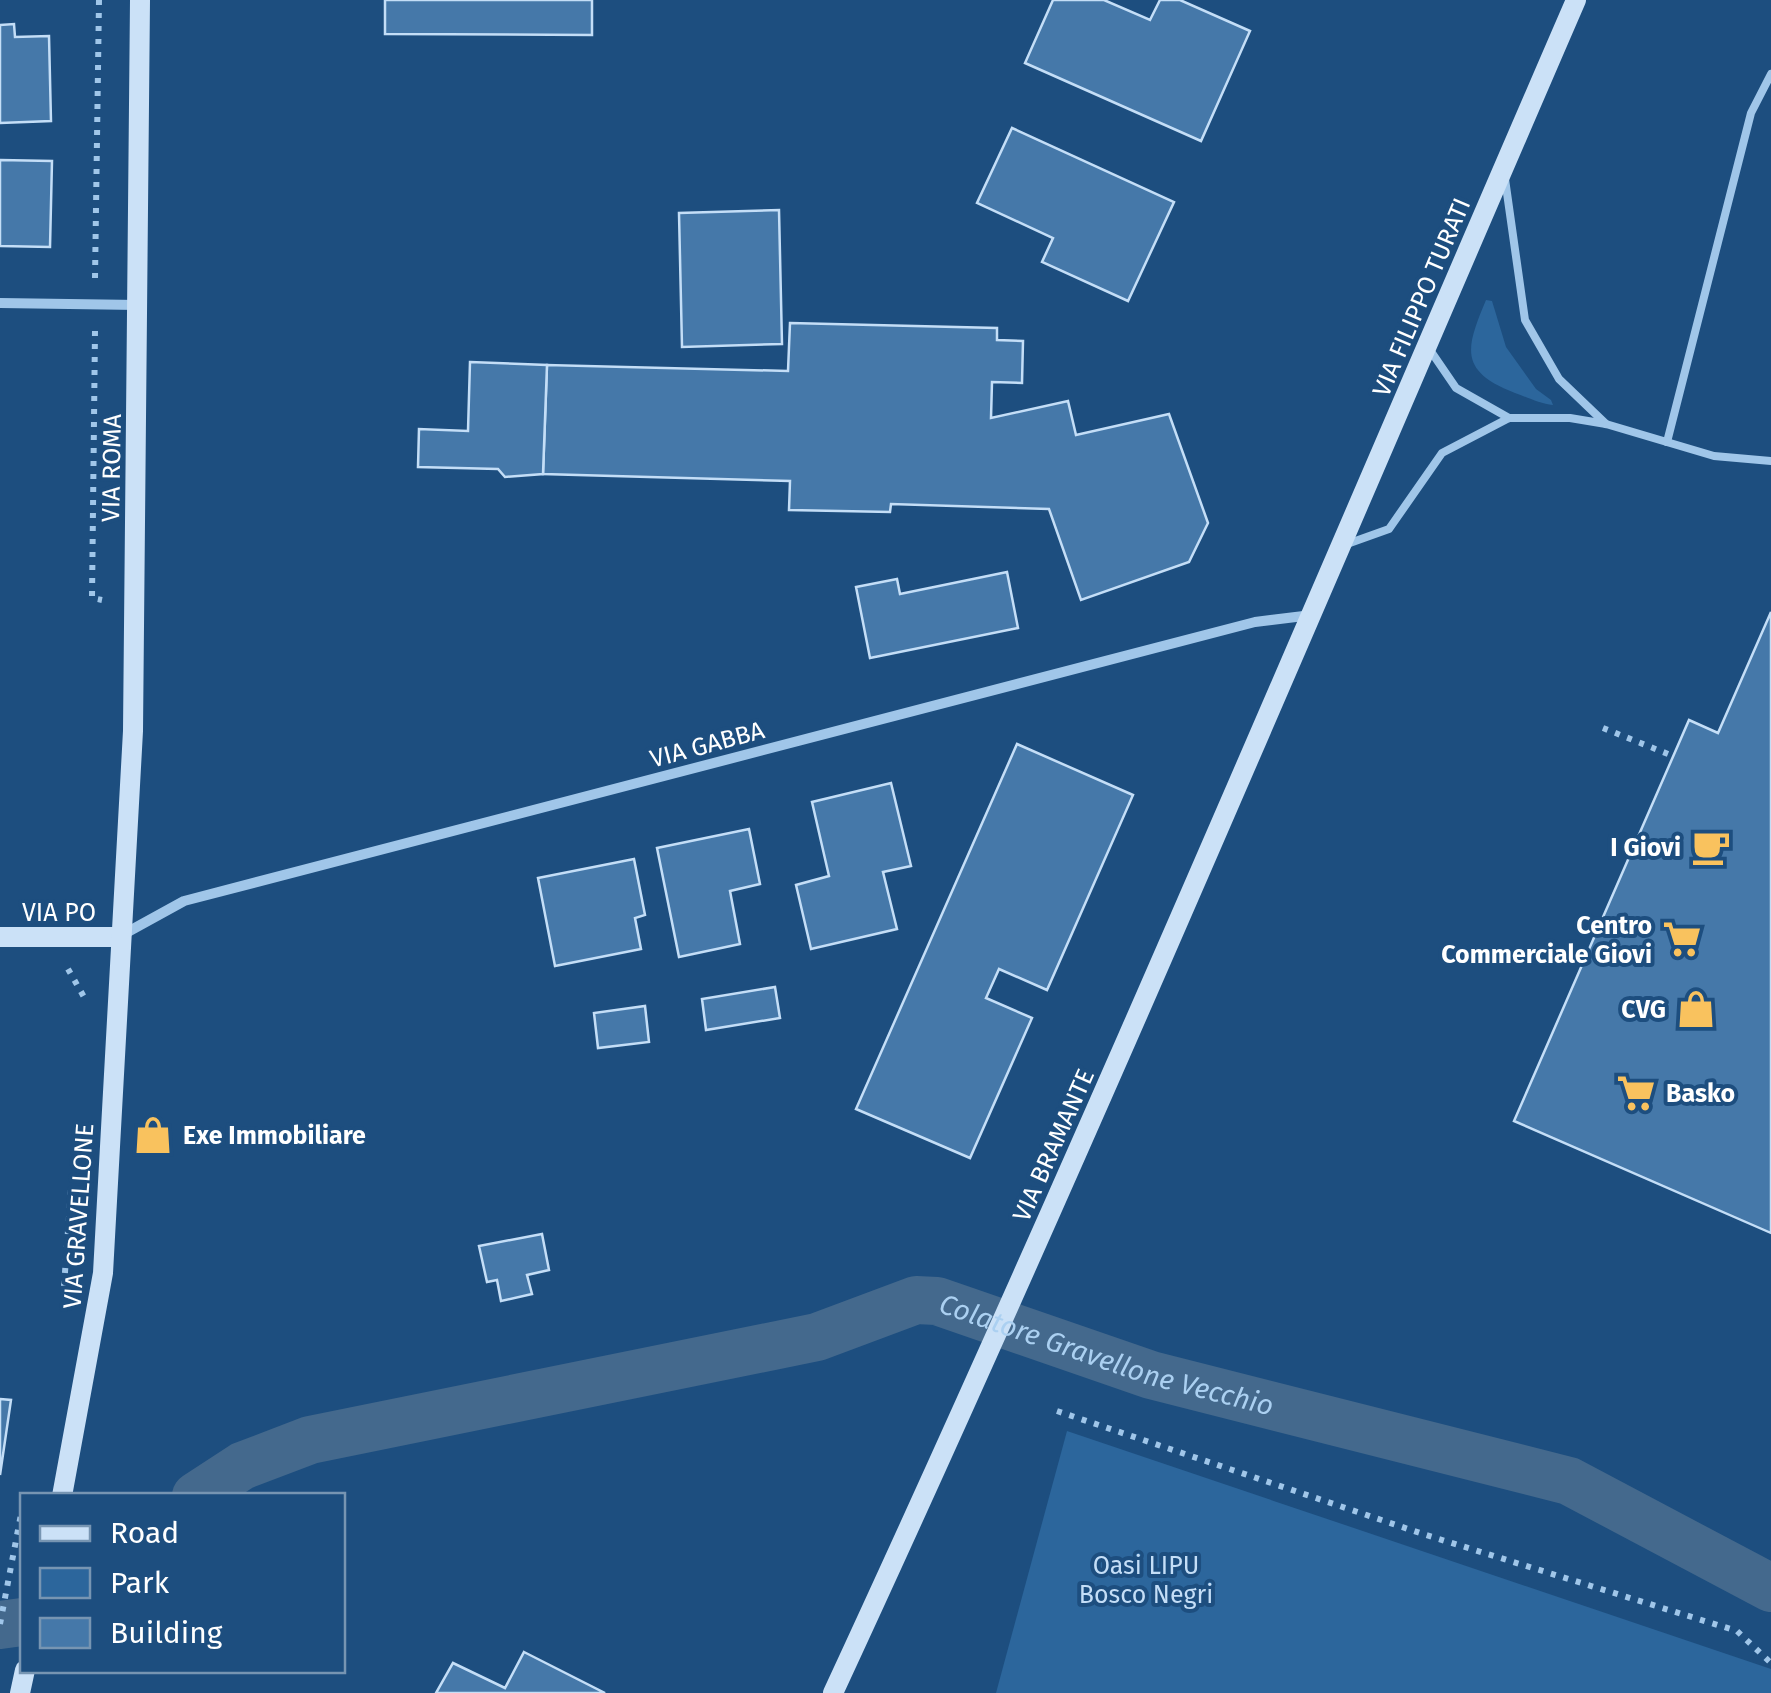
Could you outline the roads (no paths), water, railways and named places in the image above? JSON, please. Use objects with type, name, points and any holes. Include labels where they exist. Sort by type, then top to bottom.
[{"type":"main road","name":"VIA ROMA","points":[[119,937],[133,731],[140,0]]},
{"type":"main road","name":"VIA FILIPPO TURATI","points":[[1313,615],[1576,0]]},
{"type":"main road","name":"VIA BRAMANTE","points":[[833,1693],[984,1368],[1313,615]]},
{"type":"main road","name":"VIA PO","points":[[0,936],[119,937]]},
{"type":"main road","name":"VIA GRAVELLONE","points":[[63,1493],[103,1274],[119,937]]},
{"type":"street","points":[[0,304],[139,305]]},
{"type":"street","name":"VIA GABBA","points":[[119,937],[184,902],[1255,622],[1313,615]]},
{"type":"lane","points":[[1667,442],[1751,114],[1771,74]]},
{"type":"lane","points":[[1504,167],[1524,320],[1560,379],[1606,424]]},
{"type":"lane","points":[[1428,346],[1456,388],[1509,418]]},
{"type":"lane","points":[[1342,546],[1389,530],[1442,452],[1509,418],[1570,418],[1606,424],[1714,456],[1771,460]]},
{"type":"waterway","name":"Colatore Gravellone Vecchio","points":[[201,1493],[242,1466],[310,1440],[817,1337],[916,1300],[937,1301],[1151,1375],[1569,1481],[1771,1588]]},
{"type":"waterway","name":"Colatore Gravellone Vecchio","points":[[0,1625],[20,1622]]},
{"type":"place","name":"I Giovi","points":[[1711,847]]},
{"type":"place","name":"Centro Commerciale Giovi","points":[[1682,939]]},
{"type":"place","name":"CVG","points":[[1696,1009]]},
{"type":"place","name":"Basko","points":[[1636,1093]]},
{"type":"place","name":"Exe Immobiliare","points":[[153,1135]]},
{"type":"park label","name":"Oasi LIPU Bosco Negri","points":[[1146,1580]]}]
